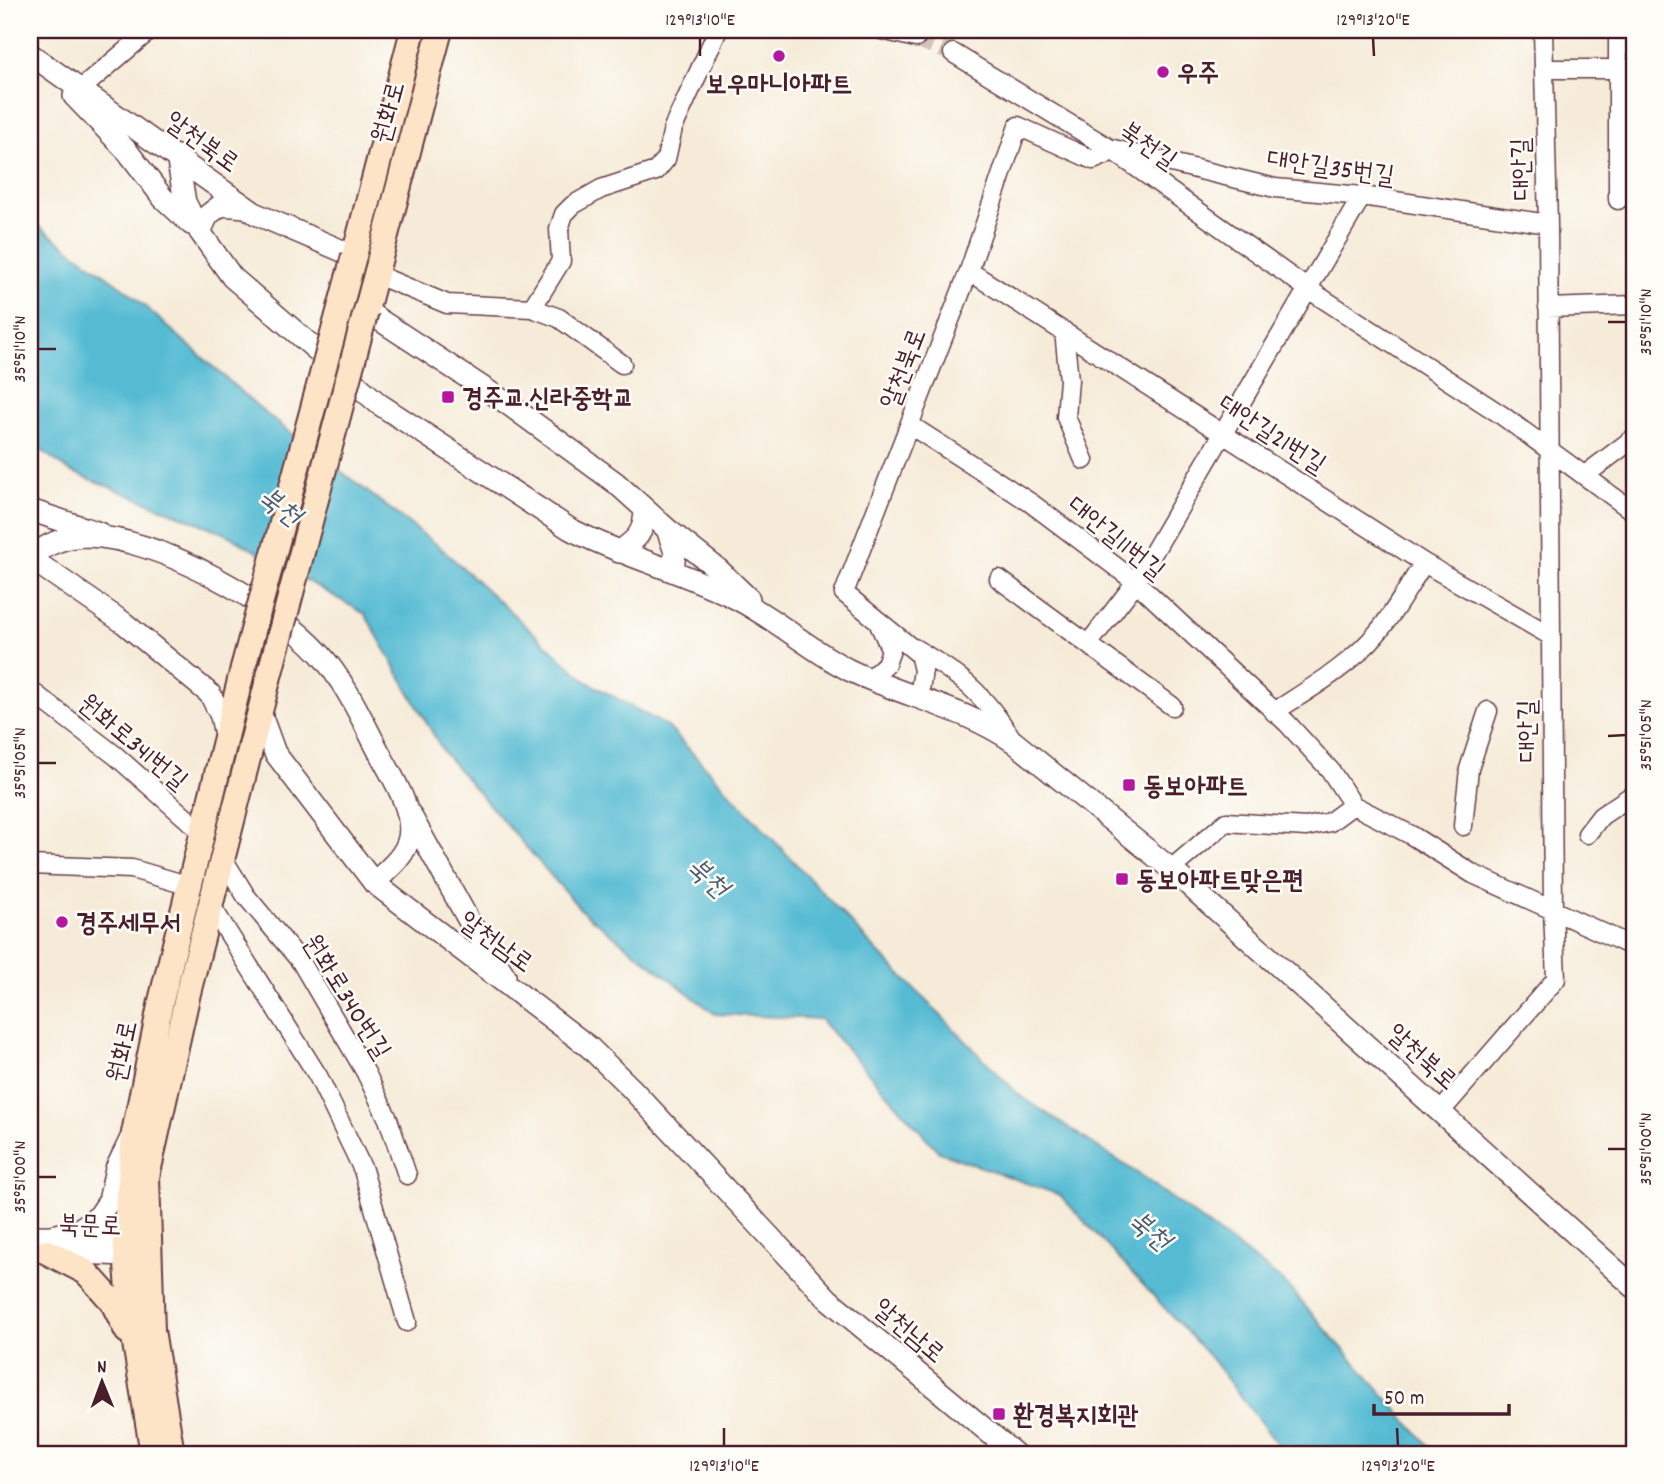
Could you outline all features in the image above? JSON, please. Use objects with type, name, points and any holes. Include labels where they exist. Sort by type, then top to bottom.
[{"type":"main road","name":"원화로","points":[[172,1454],[137,1246],[147,1177],[159,1110],[210,904],[375,274],[380,206],[413,30]]},
{"type":"main road","name":"원화로","points":[[152,1454],[134,1340],[137,1246],[135,1130],[162,1001],[243,668],[354,256],[380,206],[440,30]]},
{"type":"main road","points":[[39,1244],[86,1272],[112,1301],[123,1326],[134,1340]]},
{"type":"street","points":[[81,89],[150,30]]},
{"type":"street","points":[[532,308],[561,261],[558,241],[564,214],[573,205],[601,189],[656,171],[666,159],[673,128],[718,30]]},
{"type":"street","points":[[882,30],[916,38]]},
{"type":"street","name":"대안길","points":[[1442,1110],[1556,979],[1548,448],[1548,223],[1543,30]]},
{"type":"street","points":[[1618,30],[1626,69],[1618,200]]},
{"type":"street","name":"북천길","points":[[953,53],[1109,148],[1308,289],[1548,448],[1634,512]]},
{"type":"street","points":[[34,56],[128,152],[163,198],[200,232]]},
{"type":"street","name":"알천북로","points":[[34,56],[247,207],[354,256]]},
{"type":"street","points":[[1544,69],[1626,69]]},
{"type":"street","name":"알천북로","points":[[919,697],[923,670],[919,654],[844,593],[969,271],[1018,126],[1093,160],[1105,155],[1109,148]]},
{"type":"street","name":"대안길35번길","points":[[1109,148],[1275,188],[1362,196],[1548,223]]},
{"type":"street","points":[[177,156],[185,202],[200,232]]},
{"type":"street","points":[[1089,643],[1136,582],[1226,433],[1362,196]]},
{"type":"street","points":[[200,232],[208,215],[220,205],[247,207]]},
{"type":"street","name":"알천북로","points":[[200,232],[232,278],[379,404],[570,529],[619,552],[673,571],[738,599],[848,669],[989,725],[1014,743],[1171,869],[1442,1110],[1634,1287]]},
{"type":"street","name":"대안길21번길","points":[[969,271],[1226,433],[1424,563],[1551,636]]},
{"type":"street","points":[[375,274],[447,304],[532,308],[559,318],[622,364]]},
{"type":"street","points":[[1548,308],[1634,306]]},
{"type":"street","points":[[366,312],[508,404],[616,483],[645,511],[719,570],[774,622]]},
{"type":"street","points":[[1063,331],[1069,380],[1066,417],[1084,460]]},
{"type":"street","name":"대안길11번길","points":[[910,425],[1031,503],[1136,582],[1274,712],[1330,770],[1353,805],[1411,835],[1473,874],[1634,947]]},
{"type":"street","points":[[1586,475],[1634,438]]},
{"type":"street","points":[[30,510],[56,516],[209,575],[292,626],[321,656],[349,696],[407,810],[435,855],[469,921],[512,986]]},
{"type":"street","points":[[619,552],[637,539],[645,527],[645,511]]},
{"type":"street","points":[[667,529],[676,552],[673,571]]},
{"type":"street","points":[[117,540],[86,536],[70,538],[53,542],[30,558],[124,623],[210,694],[221,716],[226,740]]},
{"type":"street","points":[[1274,712],[1327,678],[1359,652],[1379,631],[1424,563]]},
{"type":"street","points":[[999,579],[1172,706]]},
{"type":"street","points":[[870,678],[886,664],[891,650],[877,619]]},
{"type":"street","points":[[909,645],[951,670],[989,702],[1014,743]]},
{"type":"street","name":"원화로341번길","points":[[30,690],[116,756],[204,834]]},
{"type":"street","points":[[210,694],[237,693]]},
{"type":"street","points":[[1463,826],[1469,769],[1488,711]]},
{"type":"street","name":"알천남로","points":[[260,712],[275,753],[374,883],[589,1047],[632,1088],[828,1298],[1015,1454]]},
{"type":"street","points":[[247,762],[261,753],[275,753]]},
{"type":"street","points":[[1587,834],[1601,816],[1634,794]]},
{"type":"street","points":[[1171,869],[1226,822],[1306,827],[1330,822],[1353,805]]},
{"type":"street","points":[[374,883],[405,850],[410,835],[407,810]]},
{"type":"street","name":"원화로340번길","points":[[222,857],[246,897],[301,962],[366,1073],[388,1119],[407,1175]]},
{"type":"street","points":[[30,865],[132,869],[190,886]]},
{"type":"street","points":[[210,904],[318,1076],[358,1158],[407,1322]]},
{"type":"street","points":[[39,1244],[78,1230],[99,1216],[109,1201],[116,1169],[135,1130]]},
{"type":"street","name":"북문로","points":[[39,1244],[137,1246]]},
{"type":"water","name":"북천","points":[[30,220],[130,293],[265,413],[442,549],[586,681],[668,727],[878,952],[1019,1095],[1140,1175],[1282,1280],[1436,1454],[1285,1454],[1210,1357],[1060,1195],[939,1152],[820,1019],[715,1014],[582,911],[444,753],[365,614],[224,533],[70,471],[30,442]]},
{"type":"tunnel","points":[[916,38],[953,53]]},
{"type":"place","name":"보우마니아파트","points":[[779,56]]},
{"type":"place","name":"우주","points":[[1163,72]]},
{"type":"place","name":"경주교.신라중학교","points":[[448,397]]},
{"type":"place","name":"동보아파트","points":[[1129,785]]},
{"type":"place","name":"동보아파트맞은편","points":[[1122,879]]},
{"type":"place","name":"경주세무서","points":[[62,922]]},
{"type":"place","name":"환경복지회관","points":[[999,1414]]}]
